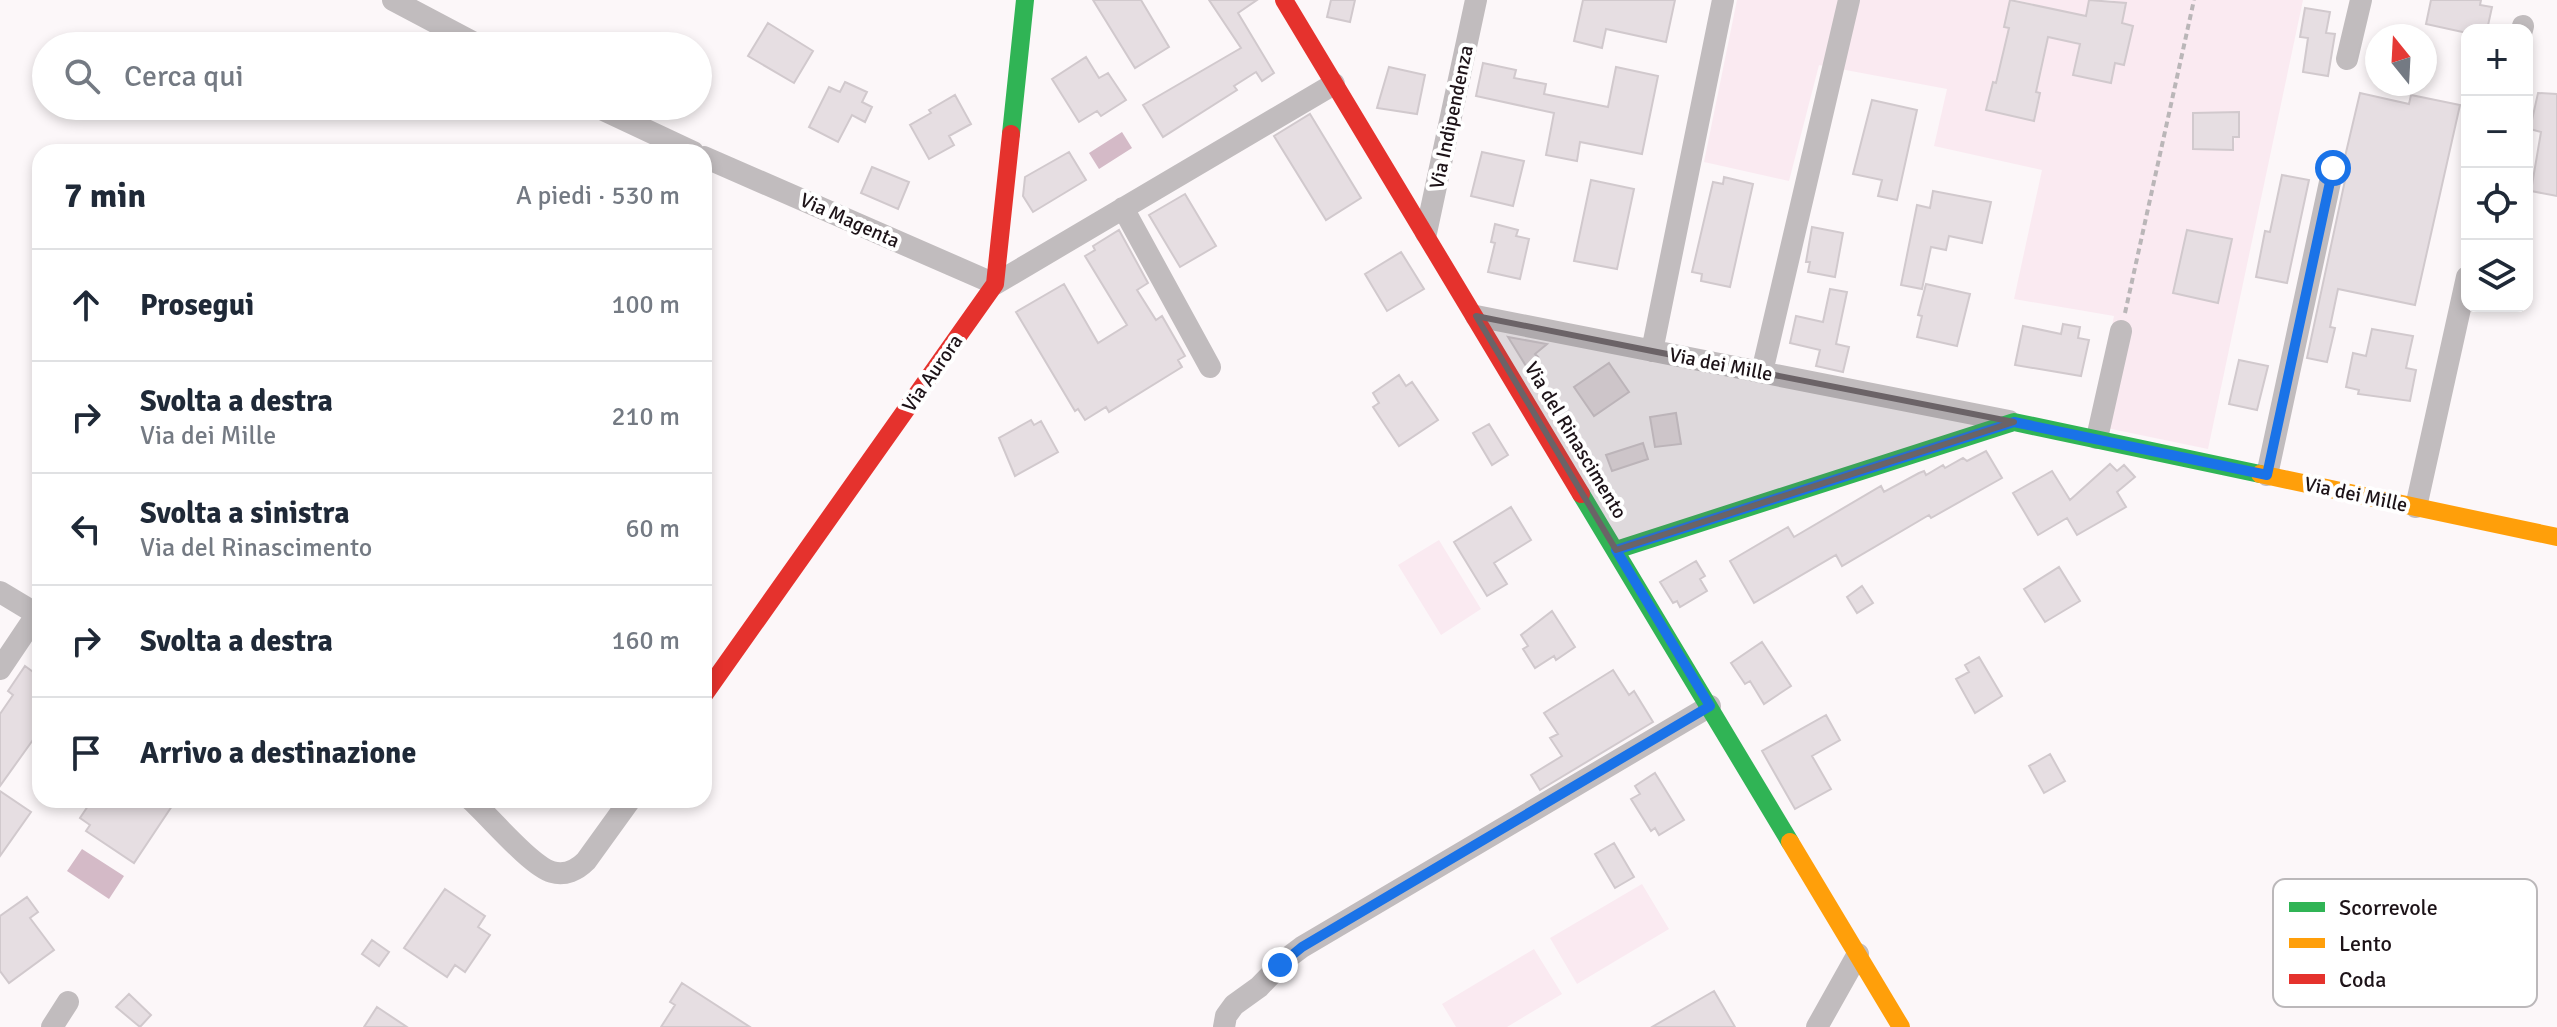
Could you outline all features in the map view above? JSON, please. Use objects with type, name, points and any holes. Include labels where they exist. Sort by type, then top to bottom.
[{"type":"street","points":[[393,0],[454,32]]},
{"type":"street","name":"Via Aurora","points":[[712,684],[995,284],[1025,0]]},
{"type":"street","name":"Via del Rinascimento","points":[[1284,0],[1901,1027]]},
{"type":"street","name":"Via Indipendenza","points":[[1426,233],[1476,0]]},
{"type":"street","points":[[1652,351],[1723,0]]},
{"type":"street","points":[[1762,372],[1849,0]]},
{"type":"street","points":[[2347,59],[2361,0]]},
{"type":"street","points":[[995,284],[1334,84]]},
{"type":"street","points":[[625,120],[676,144]]},
{"type":"street","name":"Via Magenta","points":[[712,160],[995,284]]},
{"type":"street","points":[[2267,475],[2333,168]]},
{"type":"street","points":[[1123,208],[1210,367]]},
{"type":"street","points":[[2416,507],[2461,304]]},
{"type":"street","name":"Via dei Mille","points":[[1476,316],[2097,438],[2557,537]]},
{"type":"street","points":[[2097,438],[2121,331]]},
{"type":"street","name":"Via dei Mille","points":[[1616,550],[2014,422]]},
{"type":"street","points":[[0,592],[32,611]]},
{"type":"street","points":[[0,669],[32,624]]},
{"type":"street","points":[[1224,1027],[1229,1010],[1259,987],[1294,953],[1710,706]]},
{"type":"street","points":[[479,808],[540,866],[561,874],[578,869],[586,861],[624,808]]},
{"type":"street","points":[[1817,1027],[1858,954]]},
{"type":"street","points":[[52,1027],[68,1002]]},
{"type":"path","points":[[2121,331],[2194,0]]},
{"type":"highlighted area","points":[[1476,316],[1652,351],[2014,422],[1616,550]]},
{"type":"shaded area","points":[[1737,0],[2010,0],[2004,27],[2052,37],[2058,10],[2016,0],[2089,0],[2073,75],[2110,83],[2115,63],[2124,65],[2133,26],[2122,23],[2126,4],[2110,0],[2303,0],[2208,449],[2092,425],[2114,316],[2014,299],[2042,170],[1934,146],[1947,89],[1819,65],[1789,181],[1704,162]],"holes":[[[1993,82],[2040,93],[2033,121],[1987,110]],[[2223,112],[2239,112],[2233,150],[2193,149],[2193,113],[2212,113],[2222,120]],[[2187,230],[2231,239],[2173,293]]]},
{"type":"shaded area","points":[[1122,132],[1132,148],[1099,169],[1089,153]]},
{"type":"shaded area","points":[[1439,540],[1481,609],[1441,635],[1398,565]]},
{"type":"shaded area","points":[[82,849],[124,876],[109,899],[67,871]]},
{"type":"shaded area","points":[[1642,884],[1669,929],[1577,984],[1550,938]]},
{"type":"shaded area","points":[[1534,949],[1562,994],[1507,1027],[1456,1027],[1442,1004]]},
{"type":"building","points":[[1093,0],[1141,0],[1169,47],[1135,68]]},
{"type":"building","points":[[1209,0],[1257,0],[1238,13],[1274,73],[1262,81],[1256,72],[1234,86],[1237,90],[1163,137],[1143,105],[1241,48]]},
{"type":"building","points":[[1331,0],[1355,0],[1350,22],[1327,17]]},
{"type":"building","points":[[1583,0],[1675,0],[1666,42],[1606,29],[1602,48],[1574,41]]},
{"type":"building","points":[[2010,0],[2086,16],[2089,0],[2126,3],[2122,23],[2133,26],[2124,65],[2115,63],[2111,83],[2073,75],[2080,44],[2048,37],[2036,92],[2040,93],[2034,121],[1986,110],[2009,28],[2004,27]]},
{"type":"building","points":[[2431,0],[2481,0],[2480,5],[2492,7],[2488,24],[2461,24],[2461,32],[2426,24]]},
{"type":"building","points":[[2305,8],[2330,12],[2326,33],[2335,34],[2328,76],[2303,72],[2308,38],[2300,37]]},
{"type":"building","points":[[768,23],[813,51],[794,83],[748,56]]},
{"type":"building","points":[[1086,57],[1099,78],[1108,73],[1126,100],[1101,116],[1097,111],[1079,122],[1052,79]]},
{"type":"building","points":[[1483,63],[1516,70],[1514,78],[1546,84],[1544,94],[1608,107],[1616,67],[1658,76],[1642,154],[1580,142],[1577,161],[1546,155],[1554,113],[1476,96]]},
{"type":"building","points":[[1389,67],[1425,75],[1417,114],[1377,108]]},
{"type":"building","points":[[845,82],[867,92],[862,102],[872,107],[865,122],[852,115],[838,142],[809,127],[829,87],[840,92]]},
{"type":"building","points":[[2360,93],[2409,104],[2411,96],[2416,96],[2460,105],[2415,305],[2338,289],[2330,327],[2335,328],[2327,362],[2307,358],[2347,171],[2344,161]]},
{"type":"building","points":[[2538,93],[2557,94],[2557,196],[2533,191],[2541,132],[2533,130]]},
{"type":"building","points":[[955,95],[971,124],[949,136],[954,145],[929,159],[910,125]]},
{"type":"building","points":[[1872,100],[1917,110],[1897,200],[1878,196],[1882,180],[1853,174]]},
{"type":"building","points":[[2239,112],[2239,137],[2233,137],[2233,150],[2193,149],[2193,113]]},
{"type":"building","points":[[1310,114],[1361,198],[1326,220],[1274,136]]},
{"type":"building","points":[[1069,152],[1086,180],[1033,212],[1023,196],[1025,177]]},
{"type":"building","points":[[1482,152],[1524,161],[1513,206],[1471,196]]},
{"type":"building","points":[[872,167],[909,182],[898,209],[861,193]]},
{"type":"building","points":[[2282,175],[2309,180],[2287,283],[2256,277],[2265,231],[2270,232]]},
{"type":"building","points":[[1724,177],[1753,184],[1730,287],[1701,281],[1702,274],[1692,272],[1713,182],[1723,184]]},
{"type":"building","points":[[1591,180],[1634,189],[1617,269],[1574,261]]},
{"type":"building","points":[[1933,191],[1991,202],[1982,243],[1949,236],[1946,250],[1931,247],[1922,289],[1901,285],[1917,205],[1930,208]]},
{"type":"building","points":[[1185,194],[1216,246],[1180,267],[1149,215]]},
{"type":"building","points":[[1495,224],[1518,230],[1516,236],[1529,239],[1520,279],[1488,272],[1495,243],[1491,242]]},
{"type":"building","points":[[1812,227],[1843,233],[1835,277],[1808,272],[1810,262],[1806,262]]},
{"type":"building","points":[[1119,230],[1148,283],[1137,290],[1156,320],[1162,316],[1185,356],[1178,360],[1182,367],[1109,412],[1106,407],[1085,420],[1078,409],[1075,411],[1016,312],[1064,284],[1098,343],[1127,325],[1085,256],[1095,250],[1093,246]]},
{"type":"building","points":[[2187,230],[2232,239],[2218,303],[2173,293]]},
{"type":"building","points":[[1401,252],[1424,289],[1387,311],[1365,274]]},
{"type":"building","points":[[1926,284],[1970,294],[1957,346],[1917,337],[1922,316],[1918,315]]},
{"type":"building","points":[[1830,289],[1847,292],[1836,344],[1849,347],[1843,372],[1816,366],[1820,350],[1790,343],[1796,316],[1823,322]]},
{"type":"building","points":[[2063,324],[2080,327],[2078,338],[2089,340],[2081,376],[2015,365],[2023,326],[2061,334]]},
{"type":"building","points":[[2372,329],[2413,336],[2406,368],[2416,370],[2410,401],[2358,394],[2359,390],[2346,387],[2353,353],[2366,356]]},
{"type":"building","points":[[1508,337],[1547,344],[1535,354],[1538,357],[1526,366]]},
{"type":"building","points":[[2239,360],[2268,366],[2257,410],[2229,404]]},
{"type":"building","points":[[1609,363],[1629,392],[1594,416],[1574,387]]},
{"type":"building","points":[[1399,375],[1406,386],[1412,382],[1438,420],[1399,446],[1373,407],[1379,403],[1373,393]]},
{"type":"building","points":[[1676,413],[1681,444],[1655,447],[1650,417]]},
{"type":"building","points":[[1031,420],[1034,425],[1041,421],[1058,452],[1015,476],[999,438]]},
{"type":"building","points":[[1489,424],[1508,455],[1492,465],[1473,433]]},
{"type":"building","points":[[1643,443],[1648,459],[1612,471],[1606,455]]},
{"type":"building","points":[[1986,451],[2002,478],[1931,518],[1929,515],[1842,566],[1836,555],[1754,603],[1730,561],[1788,527],[1794,537],[1881,486],[1884,492],[1919,473],[1924,471],[1926,475],[1943,465],[1945,468],[1963,458],[1967,461]]},
{"type":"building","points":[[2110,464],[2117,471],[2124,465],[2135,477],[2117,492],[2126,507],[2077,535],[2067,518],[2038,535],[2013,493],[2052,471],[2070,500]]},
{"type":"building","points":[[1511,507],[1531,540],[1494,563],[1507,584],[1487,596],[1454,542]]},
{"type":"building","points":[[1696,561],[1705,576],[1700,579],[1707,591],[1680,607],[1677,601],[1673,603],[1660,582]]},
{"type":"building","points":[[2059,567],[2080,601],[2045,622],[2024,589]]},
{"type":"building","points":[[1862,586],[1873,603],[1857,613],[1847,597]]},
{"type":"building","points":[[1552,611],[1575,647],[1556,660],[1554,656],[1535,668],[1523,649],[1528,646],[1521,635]]},
{"type":"building","points":[[1762,642],[1791,686],[1764,704],[1750,681],[1745,684],[1731,663]]},
{"type":"building","points":[[1979,657],[2002,696],[1975,713],[1956,679],[1969,672],[1965,665]]},
{"type":"building","points":[[25,666],[32,671],[32,741],[0,786],[0,714],[13,695],[8,691]]},
{"type":"building","points":[[1613,670],[1629,695],[1634,691],[1653,722],[1540,790],[1531,775],[1562,756],[1550,738],[1558,734],[1544,713]]},
{"type":"building","points":[[1826,715],[1840,740],[1812,756],[1831,789],[1795,809],[1762,751]]},
{"type":"building","points":[[2050,754],[2065,781],[2044,793],[2029,766]]},
{"type":"building","points":[[1655,773],[1684,820],[1659,835],[1655,828],[1651,831],[1631,799],[1640,794],[1635,786]]},
{"type":"building","points":[[0,791],[31,812],[0,856]]},
{"type":"building","points":[[87,808],[171,808],[134,863],[86,831],[90,825],[80,818]]},
{"type":"building","points":[[1614,843],[1634,877],[1615,888],[1595,854]]},
{"type":"building","points":[[445,889],[485,916],[478,927],[490,935],[465,972],[455,965],[447,977],[404,948]]},
{"type":"building","points":[[27,897],[38,912],[30,918],[54,950],[9,983],[0,971],[0,916]]},
{"type":"building","points":[[372,940],[389,952],[379,966],[362,954]]},
{"type":"building","points":[[682,983],[750,1027],[661,1027],[675,1005],[670,1002]]},
{"type":"building","points":[[1714,991],[1735,1027],[1652,1027]]},
{"type":"building","points":[[129,994],[151,1015],[140,1027],[116,1007]]},
{"type":"building","points":[[377,1007],[407,1027],[364,1027]]},
{"type":"traffic: fast","points":[[1011,134],[1025,0]]},
{"type":"traffic: fast","points":[[1616,550],[2014,422],[2260,474]]},
{"type":"traffic: fast","points":[[1581,494],[1790,842]]},
{"type":"traffic: slow","points":[[2260,474],[2557,537]]},
{"type":"traffic: slow","points":[[1790,842],[1901,1027]]},
{"type":"traffic: jam","points":[[1284,0],[1581,494]]},
{"type":"traffic: jam","points":[[712,684],[995,284],[1011,134]]},
{"type":"route","points":[[1280,965],[1302,947],[1710,706],[1616,550],[2014,422],[2267,475],[2333,168]]}]
